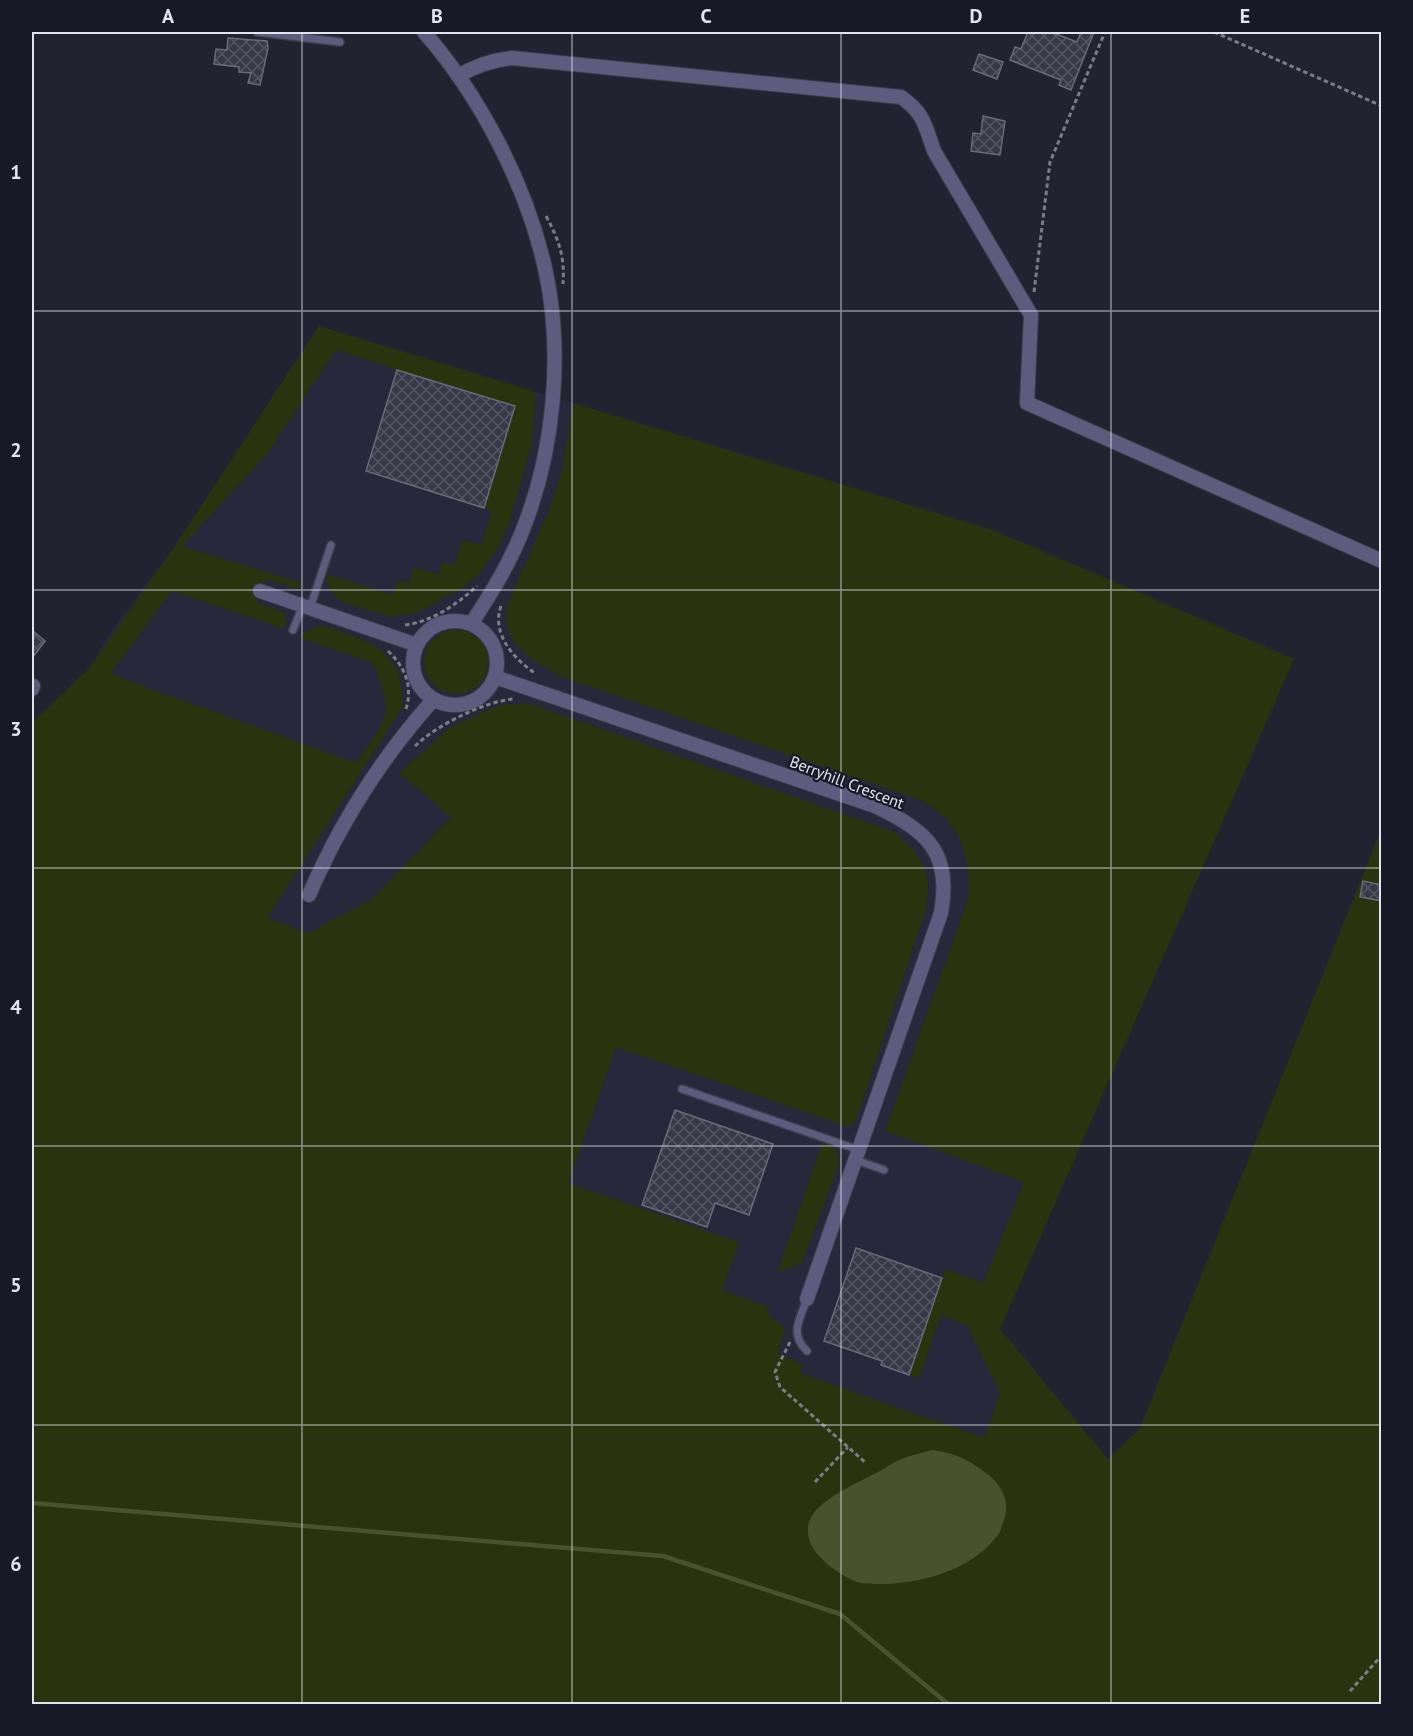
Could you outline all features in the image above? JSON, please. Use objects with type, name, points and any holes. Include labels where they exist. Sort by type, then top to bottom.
[{"type":"street","points":[[424,32],[458,76],[507,160],[519,186],[539,245],[550,301],[555,374],[545,454],[526,523],[515,549],[498,582],[471,624]]},
{"type":"street","points":[[458,76],[479,65],[512,58],[901,97],[916,107],[925,123],[934,150],[1031,315],[1027,403],[1382,561]]},
{"type":"street","points":[[260,591],[417,645]]},
{"type":"street","points":[[459,621],[471,624],[482,631],[496,652],[495,677],[487,690],[470,702],[448,704],[434,699],[424,692],[416,675],[414,657],[417,645],[424,634],[446,622],[459,621]]},
{"type":"street","name":"Berryhill Crescent","points":[[495,677],[876,807],[903,819],[935,848],[945,879],[941,913],[807,1299]]},
{"type":"street","points":[[309,895],[322,863],[368,784],[434,699]]},
{"type":"lane","points":[[257,32],[340,42]]},
{"type":"lane","points":[[293,630],[306,606],[331,545]]},
{"type":"lane","points":[[682,1089],[858,1155],[884,1170]]},
{"type":"lane","points":[[807,1299],[797,1328],[799,1342],[807,1351]]},
{"type":"path","points":[[1034,291],[1050,162],[1105,32]]},
{"type":"path","points":[[1214,32],[1382,106]]},
{"type":"path","points":[[543,211],[558,237],[564,266],[563,288]]},
{"type":"path","points":[[404,625],[426,620],[448,609],[478,585]]},
{"type":"path","points":[[502,602],[498,623],[505,644],[525,667],[540,677]]},
{"type":"path","points":[[382,647],[396,658],[405,672],[409,695],[404,713]]},
{"type":"path","points":[[410,751],[435,729],[447,722],[501,700],[523,699]]},
{"type":"path","points":[[797,1328],[778,1365],[776,1372],[780,1387],[866,1463]]},
{"type":"path","points":[[815,1482],[848,1447]]},
{"type":"path","points":[[1350,1691],[1382,1655]]},
{"type":"shaded area","points":[[319,326],[993,530],[1294,659],[1000,1328],[1108,1459],[905,1661],[533,1284],[618,1039],[32,838],[32,723],[90,668],[108,636],[176,544]]},
{"type":"shaded area","points":[[319,326],[536,392],[532,443],[508,526],[499,546],[478,575],[461,589],[416,613],[391,617],[344,603],[337,598],[327,584],[327,574],[393,595],[398,580],[409,583],[414,567],[439,575],[443,562],[454,565],[462,540],[481,545],[492,511],[484,508],[515,407],[336,350],[267,454],[182,546],[302,583],[298,589],[265,579],[256,602],[285,613],[284,629],[172,591],[110,674],[356,763],[374,737],[385,715],[384,698],[373,663],[301,638],[306,631],[321,625],[368,643],[391,659],[398,672],[402,688],[402,708],[267,918],[308,933],[372,899],[451,817],[399,773],[449,728],[499,705],[528,703],[897,833],[924,865],[928,879],[927,902],[856,1121],[848,1127],[616,1047],[568,1183],[739,1242],[722,1290],[766,1306],[770,1317],[785,1328],[778,1353],[803,1365],[800,1373],[984,1438],[1000,1394],[967,1325],[941,1315],[919,1378],[909,1375],[945,1269],[983,1283],[1024,1182],[885,1131],[968,899],[966,859],[963,849],[955,830],[946,819],[923,801],[559,676],[521,650],[509,630],[507,605],[549,510],[562,469],[573,403],[993,530],[1294,659],[1000,1329],[1108,1459],[1140,1428],[1381,830],[1381,1704],[949,1704],[919,1675],[945,1704],[32,1704],[32,723],[90,667],[176,544]]},
{"type":"shaded area","points":[[456,630],[474,636],[482,644],[488,662],[482,680],[474,688],[456,694],[438,688],[430,680],[424,662],[430,644],[438,636]]},
{"type":"shaded area","points":[[822,1143],[835,1149],[840,1161],[802,1263],[777,1273]]},
{"type":"shaded area","points":[[932,1450],[967,1460],[991,1477],[1000,1488],[1005,1500],[1006,1513],[999,1533],[986,1548],[972,1559],[941,1574],[890,1584],[860,1583],[834,1569],[818,1555],[812,1547],[808,1527],[813,1514],[820,1506],[839,1492],[896,1462]]},
{"type":"building","points":[[1028,32],[1051,32],[1077,42],[1081,32],[1094,32],[1071,90],[1059,85],[1061,80],[1010,60],[1015,47],[1021,49]]},
{"type":"building","points":[[228,38],[267,41],[268,48],[260,85],[248,83],[251,73],[239,72],[239,67],[214,64],[216,49],[227,50]]},
{"type":"building","points":[[979,54],[1003,62],[997,79],[973,70]]},
{"type":"building","points":[[983,116],[1005,121],[1000,155],[971,151],[973,133],[981,134]]},
{"type":"building","points":[[397,370],[515,406],[484,508],[366,471]]},
{"type":"building","points":[[32,630],[45,641],[32,658]]},
{"type":"building","points":[[1363,881],[1382,885],[1382,901],[1360,897]]},
{"type":"building","points":[[675,1110],[773,1144],[749,1215],[715,1203],[707,1227],[642,1205]]},
{"type":"building","points":[[856,1248],[942,1278],[909,1375],[881,1365],[882,1361],[824,1341]]},
{"type":"waterway","points":[[32,1503],[663,1556],[840,1614],[948,1704]]}]
